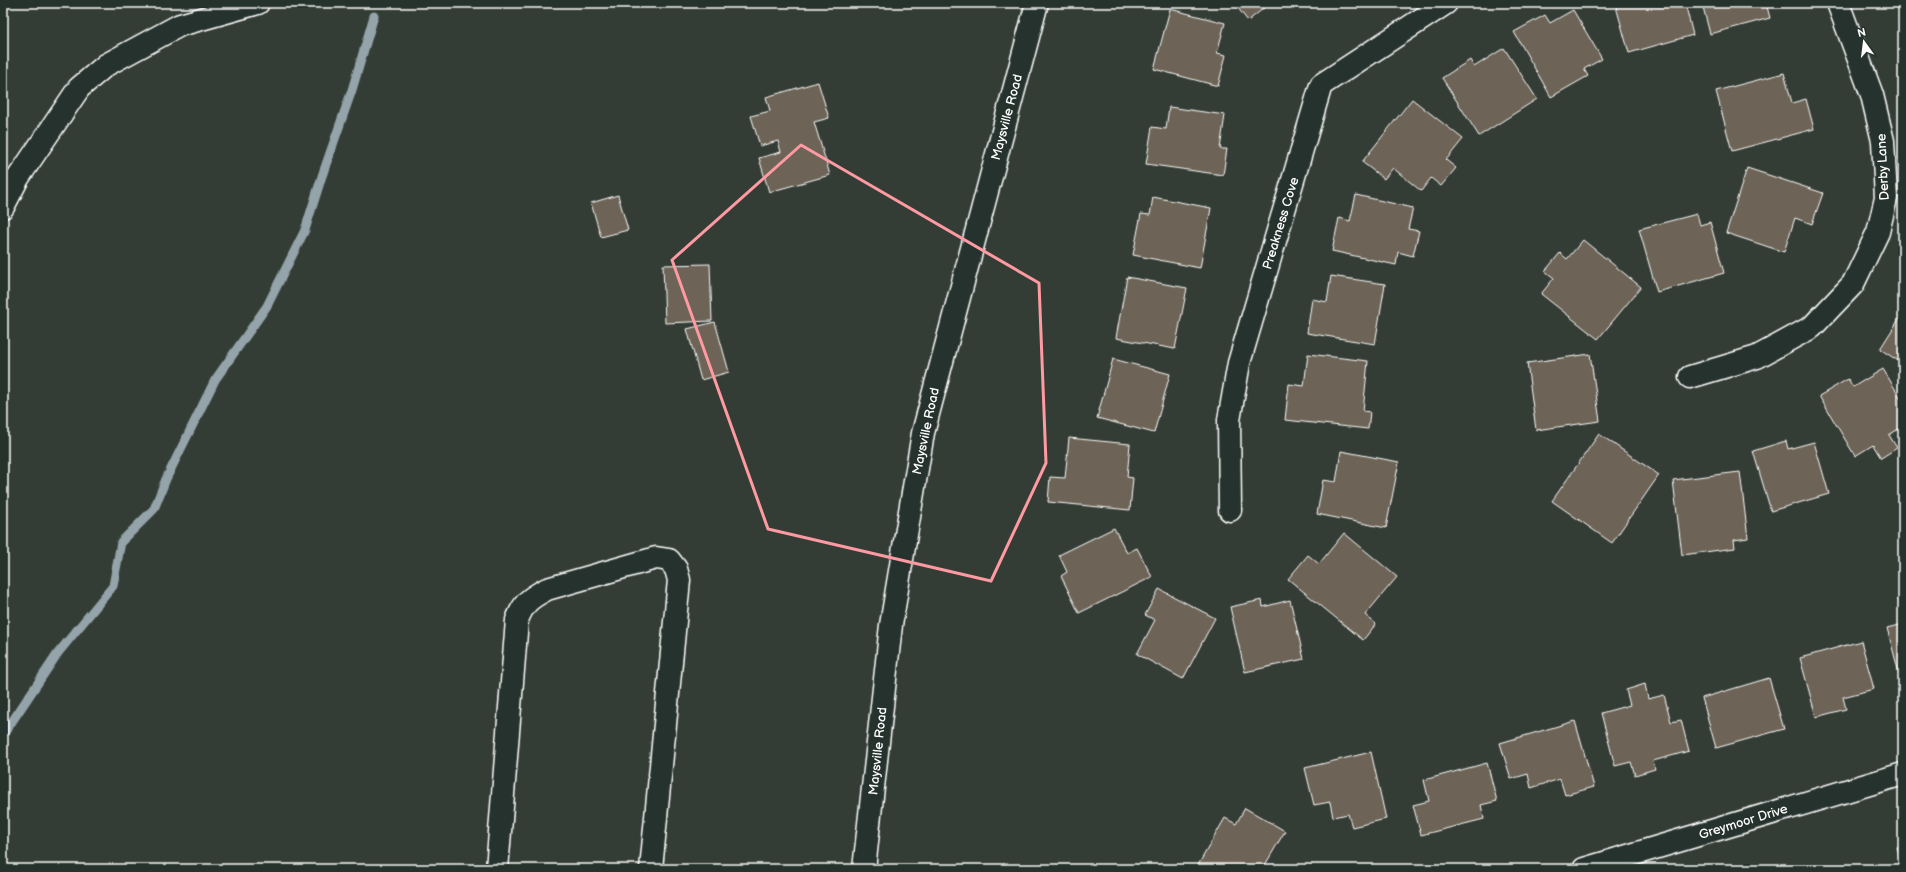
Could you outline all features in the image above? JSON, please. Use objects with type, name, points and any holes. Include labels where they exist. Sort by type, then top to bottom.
[{"type":"street","points":[[3,208],[18,178],[79,88],[106,65],[180,25],[258,3]]},
{"type":"street","name":"Maysville Road","points":[[864,869],[891,624],[923,433],[1037,3]]},
{"type":"street","name":"Preakness Cove","points":[[1230,510],[1229,420],[1238,363],[1321,85],[1446,3]]},
{"type":"street","name":"Derby Lane","points":[[1690,377],[1757,357],[1812,327],[1853,284],[1878,232],[1886,198],[1883,141],[1872,95],[1838,3]]},
{"type":"street","points":[[497,869],[517,620],[523,605],[533,596],[547,589],[656,558],[669,560],[676,569],[679,580],[651,869]]},
{"type":"street","name":"Greymoor Drive","points":[[1584,869],[1903,774]]},
{"type":"highlighted area","points":[[801,145],[1039,283],[1046,463],[991,581],[768,529],[672,260]]},
{"type":"building","points":[[1234,3],[1270,3],[1248,21]]},
{"type":"building","points":[[1615,3],[1685,3],[1693,35],[1629,53]]},
{"type":"building","points":[[1702,3],[1766,3],[1770,18],[1710,34]]},
{"type":"building","points":[[1170,9],[1225,23],[1217,53],[1226,55],[1218,86],[1154,69]]},
{"type":"building","points":[[1573,10],[1602,59],[1584,69],[1588,76],[1551,97],[1514,32],[1545,15],[1550,23]]},
{"type":"building","points":[[1504,48],[1537,99],[1479,136],[1442,78],[1470,60],[1474,67]]},
{"type":"building","points":[[1784,73],[1792,103],[1806,99],[1814,129],[1732,151],[1716,91]]},
{"type":"building","points":[[818,82],[829,118],[814,122],[830,175],[769,192],[759,158],[781,152],[778,141],[760,146],[751,116],[770,111],[766,97]]},
{"type":"building","points":[[1412,99],[1463,139],[1446,160],[1456,168],[1441,186],[1431,178],[1421,191],[1393,168],[1384,179],[1362,162]]},
{"type":"building","points":[[1169,107],[1225,115],[1220,149],[1227,149],[1223,175],[1146,164],[1152,127],[1166,129]]},
{"type":"building","points":[[1747,168],[1823,193],[1812,224],[1795,218],[1784,252],[1726,233]]},
{"type":"building","points":[[618,195],[628,230],[601,237],[591,203]]},
{"type":"building","points":[[1356,195],[1413,208],[1408,229],[1419,231],[1413,256],[1398,252],[1396,265],[1332,251],[1339,218],[1350,221]]},
{"type":"building","points":[[1153,197],[1211,208],[1200,268],[1133,255],[1141,214],[1150,215]]},
{"type":"building","points":[[1697,214],[1700,225],[1710,222],[1724,273],[1657,292],[1639,229]]},
{"type":"building","points":[[1583,240],[1641,287],[1598,339],[1541,294],[1554,278],[1545,271],[1560,253],[1567,259]]},
{"type":"building","points":[[710,264],[712,321],[665,323],[663,265]]},
{"type":"building","points":[[1331,276],[1385,284],[1375,344],[1307,333],[1312,299],[1327,302]]},
{"type":"building","points":[[1127,277],[1187,288],[1175,349],[1116,338]]},
{"type":"building","points":[[1899,319],[1903,321],[1903,364],[1880,349]]},
{"type":"building","points":[[715,322],[729,372],[701,380],[687,329]]},
{"type":"building","points":[[1308,354],[1368,361],[1363,411],[1370,412],[1368,429],[1285,420],[1289,384],[1304,386]]},
{"type":"building","points":[[1590,354],[1600,421],[1536,430],[1527,363]]},
{"type":"building","points":[[1113,359],[1170,374],[1154,433],[1097,418]]},
{"type":"building","points":[[1883,369],[1903,402],[1903,426],[1889,435],[1897,448],[1881,458],[1873,445],[1855,456],[1819,396],[1848,379],[1853,387]]},
{"type":"building","points":[[1599,434],[1659,475],[1612,543],[1552,501]]},
{"type":"building","points":[[1069,438],[1130,444],[1127,477],[1133,478],[1130,510],[1048,502],[1050,477],[1065,478]]},
{"type":"building","points":[[1786,441],[1788,449],[1814,442],[1829,494],[1771,511],[1753,451]]},
{"type":"building","points":[[1341,451],[1399,462],[1386,528],[1317,514],[1323,480],[1336,482]]},
{"type":"building","points":[[1740,472],[1748,538],[1734,540],[1735,548],[1682,555],[1673,480]]},
{"type":"building","points":[[1114,528],[1127,553],[1137,548],[1152,577],[1079,613],[1061,576],[1067,572],[1059,555]]},
{"type":"building","points":[[1344,533],[1397,577],[1365,615],[1376,624],[1363,640],[1288,579],[1308,555],[1319,564]]},
{"type":"building","points":[[1159,589],[1215,618],[1183,679],[1137,654],[1155,620],[1145,615]]},
{"type":"building","points":[[1903,597],[1903,617],[1898,599]]},
{"type":"building","points":[[1262,600],[1263,607],[1290,600],[1304,659],[1245,672],[1230,607]]},
{"type":"building","points":[[1903,624],[1903,688],[1887,628]]},
{"type":"building","points":[[1861,641],[1874,689],[1843,697],[1846,709],[1816,717],[1800,658]]},
{"type":"building","points":[[1769,678],[1784,729],[1716,748],[1702,698]]},
{"type":"building","points":[[1645,684],[1648,699],[1664,695],[1671,722],[1681,720],[1689,751],[1653,761],[1655,769],[1635,775],[1631,762],[1615,766],[1601,713],[1630,705],[1626,690]]},
{"type":"building","points":[[1575,721],[1594,787],[1565,795],[1560,779],[1531,788],[1528,774],[1511,779],[1500,743]]},
{"type":"building","points":[[1371,752],[1386,819],[1352,827],[1348,814],[1333,817],[1330,802],[1314,805],[1305,768]]},
{"type":"building","points":[[1487,763],[1497,801],[1481,805],[1484,819],[1421,835],[1413,805],[1429,801],[1424,780]]},
{"type":"building","points":[[1245,808],[1285,831],[1265,865],[1272,869],[1200,869],[1197,867],[1225,818],[1236,824]]},
{"type":"building","points":[[1903,845],[1903,869],[1897,847]]},
{"type":"waterway","points":[[3,735],[58,653],[113,586],[121,542],[154,509],[166,479],[215,380],[267,306],[305,230],[352,90],[374,16]]}]
